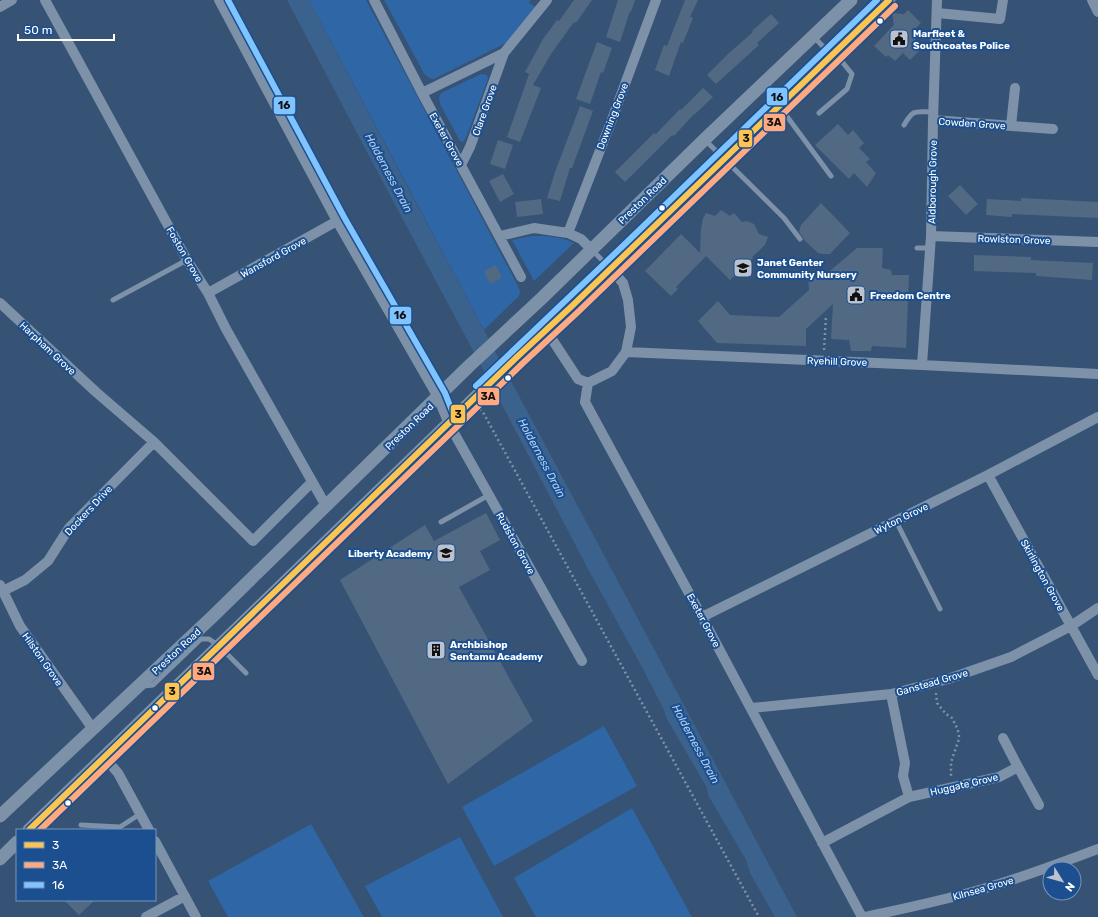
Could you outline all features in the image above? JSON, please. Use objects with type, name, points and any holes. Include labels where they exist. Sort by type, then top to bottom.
[{"type":"street","points":[[0,7],[12,0]]},
{"type":"street","name":"Foston Grove","points":[[45,0],[187,260],[208,293],[226,330],[326,506]]},
{"type":"street","name":"Rudston Grove","points":[[219,0],[337,221],[438,397],[449,424],[582,661]]},
{"type":"street","name":"Exeter Grove","points":[[374,0],[422,93],[522,277]]},
{"type":"street","name":"Clare Grove","points":[[461,165],[470,147],[504,53],[547,0]]},
{"type":"street","name":"Downing Grove","points":[[568,233],[656,0]]},
{"type":"street","name":"Preston Road","points":[[0,816],[211,618],[468,367],[542,298],[850,0]]},
{"type":"street","points":[[30,829],[889,0]]},
{"type":"street","name":"Aldborough Grove","points":[[922,364],[931,236],[937,0]]},
{"type":"street","points":[[937,13],[1000,19],[1002,0]]},
{"type":"street","points":[[1092,0],[1098,12]]},
{"type":"street","name":"Clare Grove","points":[[422,93],[504,53]]},
{"type":"street","name":"Cowden Grove","points":[[1011,126],[1015,88]]},
{"type":"street","name":"Cowden Grove","points":[[933,116],[1011,126],[1053,129]]},
{"type":"street","name":"Wansford Grove","points":[[208,293],[337,221]]},
{"type":"street","points":[[500,236],[534,228],[568,233],[581,239],[591,249]]},
{"type":"street","name":"Rowlston Grove","points":[[931,236],[1098,242]]},
{"type":"street","points":[[546,330],[578,379],[588,383],[612,371],[626,352],[631,326],[628,300],[623,283],[611,269]]},
{"type":"street","name":"Harpham Grove","points":[[0,303],[96,392],[154,442],[253,541],[312,482]]},
{"type":"street","name":"Ryehill Grove","points":[[626,352],[922,364],[1098,374]]},
{"type":"street","name":"Exeter Grove","points":[[588,383],[585,402],[751,708],[822,843],[864,917]]},
{"type":"street","name":"Wyton Grove","points":[[702,617],[988,475],[1098,417]]},
{"type":"street","name":"Dockers Drive","points":[[2,588],[25,580],[48,561],[69,528],[154,442]]},
{"type":"street","name":"Skirlington Grove","points":[[988,475],[1098,675]]},
{"type":"street","name":"Hilston Grove","points":[[2,588],[20,626],[93,729]]},
{"type":"street","name":"Ganstead Grove","points":[[751,708],[891,694],[948,679],[1011,657],[1071,626],[1098,608]]},
{"type":"street","points":[[891,694],[905,763],[903,776],[909,797]]},
{"type":"street","points":[[1003,738],[1039,805]]},
{"type":"street","points":[[104,757],[118,773],[148,829]]},
{"type":"street","name":"Huggate Grove","points":[[822,843],[909,797],[1000,777],[1018,767]]},
{"type":"street","points":[[0,859],[16,843]]},
{"type":"street","points":[[156,843],[196,917]]},
{"type":"street","name":"Kilnsea Grove","points":[[864,917],[934,902],[987,888],[1049,868],[1098,849]]},
{"type":"street","points":[[146,917],[185,896]]},
{"type":"lane","points":[[814,36],[852,74],[847,89],[819,113]]},
{"type":"lane","points":[[779,106],[831,176]]},
{"type":"lane","points":[[904,125],[910,115],[916,112],[933,116]]},
{"type":"lane","points":[[705,139],[784,218],[800,239]]},
{"type":"lane","points":[[917,248],[930,248]]},
{"type":"lane","points":[[591,249],[611,269]]},
{"type":"lane","points":[[113,300],[187,260]]},
{"type":"lane","points":[[441,522],[489,495]]},
{"type":"lane","points":[[896,521],[940,609]]},
{"type":"lane","points":[[138,686],[152,685],[201,639],[209,639],[220,646],[246,673]]},
{"type":"lane","points":[[80,825],[121,828],[140,814]]},
{"type":"path","points":[[823,360],[826,316]]},
{"type":"path","points":[[473,401],[484,414],[759,917]]},
{"type":"path","points":[[934,683],[937,703],[946,714],[952,718],[959,734],[959,739],[951,762],[950,770],[951,779],[954,786]]},
{"type":"shaded area","points":[[309,0],[366,0],[517,284],[520,291],[519,296],[484,330]]},
{"type":"shaded area","points":[[384,0],[530,0],[529,3],[536,7],[508,42],[434,79],[425,75]]},
{"type":"shaded area","points":[[481,74],[487,75],[488,79],[466,138],[463,142],[460,141],[440,104],[439,98],[441,93]]},
{"type":"shaded area","points":[[531,236],[548,236],[574,243],[534,281],[512,240]]},
{"type":"shaded area","points":[[604,726],[637,786],[494,866],[462,807]]},
{"type":"shaded area","points":[[632,808],[692,917],[536,917],[514,878]]},
{"type":"shaded area","points":[[311,824],[364,917],[228,917],[208,881]]},
{"type":"shaded area","points":[[460,837],[503,917],[382,917],[365,886]]},
{"type":"water","name":"Holderness Drain","points":[[287,0],[309,0],[797,917],[775,917],[750,873],[746,860],[708,795],[707,788],[667,719],[643,669],[588,569]]},
{"type":"building","points":[[574,0],[592,0],[551,54],[533,85],[541,88],[520,142],[507,137],[529,74],[525,72],[543,39],[557,20],[559,21]]},
{"type":"building","points":[[618,0],[635,0],[620,42],[606,37]]},
{"type":"building","points":[[685,0],[698,0],[690,17],[693,18],[683,43],[681,42],[669,76],[655,70],[664,45],[667,46]]},
{"type":"building","name":"Marfleet & Southcoates Police","points":[[908,10],[921,23],[916,28],[922,33],[911,44],[919,51],[910,60],[903,53],[895,61],[888,55],[886,57],[874,46],[894,25],[892,13],[904,14]]},
{"type":"building","points":[[771,14],[779,23],[757,43],[759,45],[716,84],[707,75]]},
{"type":"building","points":[[597,42],[612,48],[603,73],[601,72],[590,104],[576,99]]},
{"type":"building","points":[[703,88],[713,97],[625,182],[615,172],[654,133],[656,134]]},
{"type":"building","points":[[580,106],[593,111],[572,168],[570,168],[560,201],[547,198],[555,172]]},
{"type":"building","points":[[838,124],[848,135],[853,130],[864,143],[859,148],[870,159],[866,162],[876,173],[867,187],[854,173],[849,179],[815,145]]},
{"type":"building","points":[[498,140],[513,145],[505,169],[490,164]]},
{"type":"building","points":[[503,174],[514,194],[500,202],[489,181]]},
{"type":"building","points":[[960,185],[978,204],[966,215],[948,196]]},
{"type":"building","points":[[1021,198],[1098,202],[1098,218],[1012,214],[1012,217],[986,215],[987,199],[1021,201]]},
{"type":"building","points":[[541,199],[543,214],[517,217],[515,202]]},
{"type":"building","points":[[821,203],[850,233],[830,254],[818,253],[804,240],[799,232],[801,225]]},
{"type":"building","points":[[721,210],[730,216],[734,213],[742,222],[747,221],[754,224],[759,234],[768,237],[765,245],[730,280],[706,256],[676,287],[678,289],[671,296],[645,271],[681,234],[700,253],[703,218],[706,213],[715,216]]},
{"type":"building","name":"Freedom Centre","points":[[857,248],[883,248],[882,268],[891,270],[892,275],[909,275],[906,348],[872,346],[871,351],[851,351],[849,340],[831,339],[833,304],[806,329],[806,346],[717,343],[698,321],[718,301],[730,315],[779,317],[809,290],[808,272],[818,273],[824,276]]},
{"type":"building","points":[[974,255],[1031,257],[1031,260],[1093,263],[1092,280],[1036,276],[1036,273],[974,271]]},
{"type":"building","points":[[496,265],[502,278],[490,284],[484,271]]},
{"type":"building","name":"Archbishop Sentamu Academy","points":[[486,513],[500,540],[480,551],[490,570],[459,587],[533,721],[448,784],[340,580],[425,525],[434,541]]},
{"type":"building","points":[[65,901],[94,901],[79,915]]},
{"type":"transit line","name":"16","points":[[228,0],[344,217],[445,393],[456,421]]},
{"type":"transit line","name":"16","points":[[476,386],[877,0]]},
{"type":"transit line","name":"3","points":[[30,829],[517,357],[573,305],[889,0]]},
{"type":"transit line","name":"3A","points":[[41,829],[895,6]]},
{"type":"place","name":"Marfleet & Southcoates Police","points":[[899,39]]},
{"type":"place","name":"Janet Genter Community Nursery","points":[[743,268]]},
{"type":"place","name":"Freedom Centre","points":[[856,295]]},
{"type":"place","name":"Liberty Academy","points":[[446,553]]},
{"type":"place","name":"Archbishop Sentamu Academy","points":[[436,650]]}]
